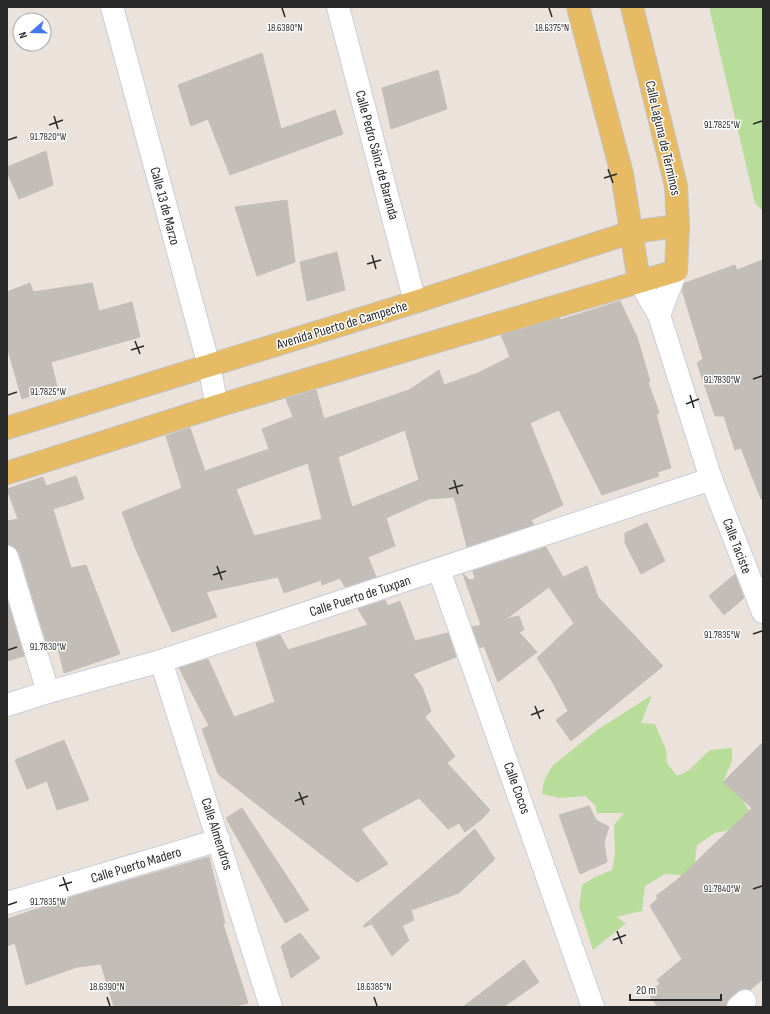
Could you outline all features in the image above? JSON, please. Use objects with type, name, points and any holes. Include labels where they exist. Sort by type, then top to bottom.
[{"type":"main road","points":[[578,7],[622,174],[639,281]]},
{"type":"main road","name":"Calle Laguna de Términos","points":[[632,7],[676,186],[678,226],[676,271]]},
{"type":"main road","name":"Avenida Puerto de Campeche","points":[[7,428],[416,302],[632,232],[678,226]]},
{"type":"main road","points":[[7,474],[217,406],[676,271]]},
{"type":"street","name":"Calle 13 de Marzo","points":[[112,7],[209,366],[217,406]]},
{"type":"street","name":"Calle Pedro Sáinz de Baranda","points":[[338,7],[416,302]]},
{"type":"street","name":"Calle Laguna de Términos","points":[[659,315],[676,271]]},
{"type":"street","points":[[639,281],[659,315],[711,479]]},
{"type":"street","name":"Calle Puerto de Tuxpan","points":[[7,705],[48,692],[161,661],[711,479]]},
{"type":"street","name":"Calle Taciste","points":[[711,479],[763,612]]},
{"type":"street","points":[[7,557],[48,692]]},
{"type":"street","name":"Calle Cocos","points":[[439,570],[593,1007]]},
{"type":"street","name":"Calle Almendros","points":[[161,661],[271,1007]]},
{"type":"street","name":"Calle Puerto Madero","points":[[7,904],[219,840]]},
{"type":"green space","points":[[709,7],[763,7],[763,211],[755,203]]},
{"type":"green space","points":[[652,695],[641,723],[655,724],[666,750],[667,763],[677,776],[689,770],[710,750],[732,748],[732,761],[723,782],[727,785],[751,783],[736,788],[749,811],[739,828],[715,833],[697,845],[694,867],[681,875],[665,874],[645,886],[642,911],[616,917],[626,923],[593,950],[579,906],[582,885],[595,877],[612,870],[615,853],[614,825],[624,813],[597,813],[595,805],[585,796],[560,798],[542,794],[544,781],[552,766],[597,730]]},
{"type":"building","points":[[262,53],[281,129],[335,110],[343,134],[230,175],[208,119],[191,126],[178,85]]},
{"type":"building","points":[[438,70],[447,109],[391,129],[382,88]]},
{"type":"building","points":[[46,151],[53,185],[19,199],[7,172],[7,167]]},
{"type":"building","points":[[287,200],[295,262],[257,276],[235,207]]},
{"type":"building","points":[[337,252],[345,290],[307,301],[300,262]]},
{"type":"building","points":[[763,260],[763,499],[761,499],[741,448],[735,450],[724,416],[715,416],[697,363],[703,359],[682,290],[685,283],[735,265],[737,270]]},
{"type":"building","points":[[30,283],[33,292],[92,283],[99,311],[132,302],[140,337],[51,362],[57,386],[22,399],[7,347],[7,292]]},
{"type":"building","points":[[620,301],[637,337],[650,381],[648,382],[659,413],[656,414],[671,468],[657,472],[659,476],[602,495],[559,410],[530,423],[563,505],[531,520],[534,525],[467,547],[454,497],[429,499],[386,518],[395,546],[368,557],[376,577],[345,587],[340,578],[322,585],[321,580],[284,593],[278,577],[206,592],[217,617],[172,632],[134,545],[122,512],[182,488],[166,436],[190,428],[205,471],[269,449],[262,429],[293,417],[286,399],[316,390],[324,419],[409,390],[439,370],[444,385],[478,373],[510,357],[501,335],[560,318],[560,320]],"holes":[[[405,430],[419,480],[352,507],[338,457]],[[308,463],[322,519],[254,536],[236,489]]]},
{"type":"building","points":[[76,476],[84,499],[53,509],[71,568],[86,565],[120,654],[64,673],[57,644],[48,648],[19,553],[15,548],[7,545],[7,521],[18,519],[7,489],[43,477],[46,486]]},
{"type":"building","points":[[647,523],[665,561],[641,574],[625,543],[625,533]]},
{"type":"building","points":[[546,547],[563,577],[561,578],[587,566],[598,597],[663,666],[571,741],[556,720],[568,711],[552,681],[537,658],[574,623],[549,587],[506,619],[519,616],[524,630],[519,632],[537,652],[498,682],[484,646],[480,648],[472,627],[481,625],[463,574],[470,580],[475,579],[473,571]]},
{"type":"building","points":[[735,574],[744,598],[724,615],[709,596]]},
{"type":"building","points":[[7,600],[24,656],[7,661]]},
{"type":"building","points":[[385,600],[388,606],[400,601],[415,641],[448,633],[456,657],[413,674],[422,687],[431,711],[425,717],[455,756],[447,763],[490,810],[482,819],[465,832],[459,823],[448,829],[419,798],[361,829],[388,864],[357,882],[218,774],[202,729],[209,726],[179,668],[208,659],[234,717],[275,702],[256,643],[280,635],[288,650],[368,625],[358,609]]},
{"type":"building","points":[[64,740],[89,800],[57,810],[47,781],[27,789],[15,760]]},
{"type":"building","points":[[763,742],[763,979],[750,990],[743,989],[737,992],[730,998],[726,1007],[658,1007],[647,992],[660,984],[657,980],[682,959],[650,906],[658,898],[656,896],[677,880],[752,808],[723,782]]},
{"type":"building","points":[[589,806],[596,820],[609,827],[604,842],[607,862],[580,874],[559,815]]},
{"type":"building","points":[[242,808],[309,910],[285,923],[226,818]]},
{"type":"building","points":[[475,829],[495,859],[459,893],[411,910],[414,920],[402,926],[409,940],[392,956],[372,924],[363,926]]},
{"type":"building","points":[[209,857],[225,923],[223,924],[248,1003],[233,1007],[114,1007],[101,964],[77,967],[26,985],[15,943],[7,946],[7,919],[78,895]]},
{"type":"building","points":[[300,933],[320,958],[291,978],[281,946]]},
{"type":"building","points":[[524,960],[539,982],[503,1007],[463,1007]]}]
